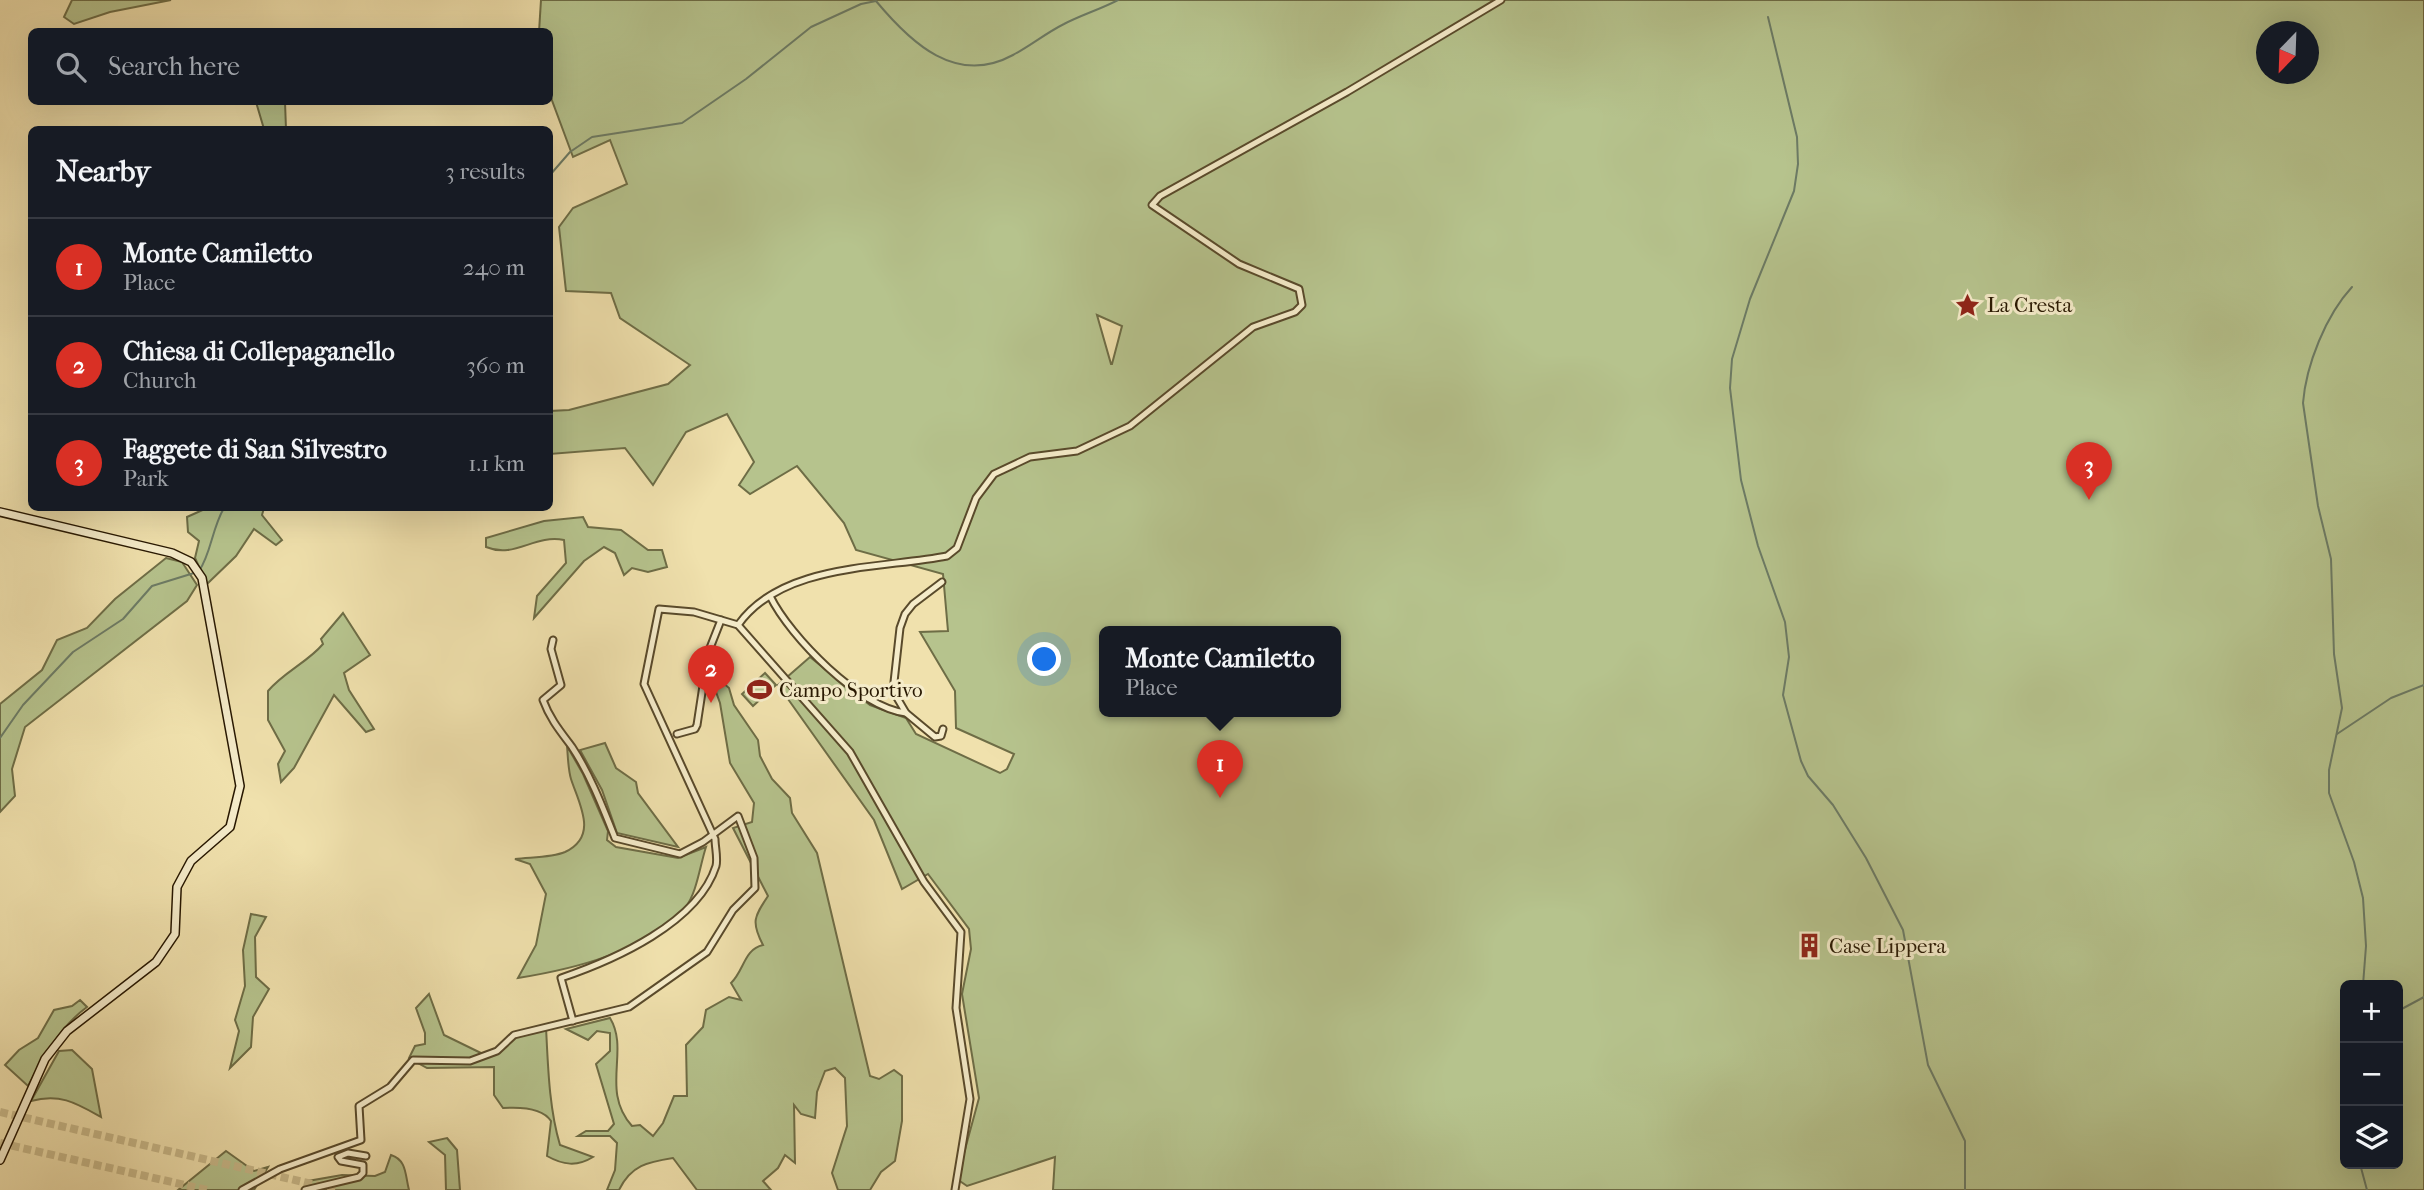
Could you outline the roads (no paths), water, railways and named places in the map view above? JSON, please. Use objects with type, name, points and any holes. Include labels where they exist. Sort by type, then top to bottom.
[{"type":"main road","points":[[0,512],[172,553],[191,562],[202,578],[240,786],[230,827],[191,861],[177,887],[175,934],[156,962],[86,1014],[67,1031],[45,1059],[0,1160]]},
{"type":"street","points":[[738,625],[754,606],[770,596],[819,576],[947,556],[957,548],[976,498],[994,474],[1030,457],[1077,451],[1130,426],[1253,327],[1295,313],[1303,305],[1299,289],[1239,264],[1152,205],[1160,196],[1347,92],[1501,0]]},
{"type":"street","points":[[906,713],[894,689],[901,628],[913,604],[942,582]]},
{"type":"street","points":[[770,596],[779,614],[796,636],[852,689],[871,703],[906,713],[935,737],[941,736],[943,729]]},
{"type":"street","points":[[573,1021],[561,978],[613,958],[665,926],[696,901],[717,863],[713,835],[644,684],[659,609],[694,612],[738,625],[849,752],[924,882],[961,932],[956,1007],[970,1099],[955,1190]]},
{"type":"street","points":[[677,734],[695,729],[697,725],[708,653],[721,620]]},
{"type":"street","points":[[242,1190],[280,1169],[361,1140],[359,1106],[390,1087],[413,1060],[470,1061],[497,1051],[514,1035],[629,1007],[707,952],[733,910],[754,888],[754,858],[738,816],[713,835],[680,854],[615,838],[585,771],[571,746],[558,732],[543,701],[561,685],[551,649],[553,640]]},
{"type":"street","points":[[305,1190],[359,1177],[363,1173],[363,1165],[341,1161],[338,1157],[348,1153],[366,1156]]},
{"type":"waterway","points":[[553,172],[570,152],[592,137],[682,123],[746,79],[811,27],[861,4],[876,1],[904,32],[920,45],[954,63],[972,66],[992,63],[1013,55],[1064,24],[1118,0]]},
{"type":"waterway","points":[[1768,17],[1797,137],[1798,164],[1794,191],[1750,299],[1732,359],[1730,388],[1741,480],[1758,546],[1785,622],[1789,657],[1783,695],[1801,761],[1808,776],[1833,805],[1866,858],[1903,930],[1928,1065],[1965,1141],[1965,1190]]},
{"type":"waterway","points":[[2352,287],[2334,312],[2319,341],[2308,373],[2303,403],[2318,506],[2331,559],[2334,654],[2342,708],[2329,770],[2329,793],[2354,862],[2363,898],[2366,946],[2363,980]]},
{"type":"waterway","points":[[199,571],[223,511]]},
{"type":"waterway","points":[[0,738],[23,705],[73,652],[123,619],[152,586],[194,573]]},
{"type":"waterway","points":[[2337,734],[2391,698],[2424,685]]},
{"type":"waterway","points":[[2403,1008],[2424,997]]},
{"type":"waterway","points":[[2361,1169],[2367,1190]]},
{"type":"tunnel","points":[[0,1112],[338,1190]]},
{"type":"tunnel","points":[[0,1143],[207,1190]]},
{"type":"place","name":"La Cresta","points":[[1967,305]]},
{"type":"place","name":"Faggete di San Silvestro","points":[[2089,500]]},
{"type":"place","name":"Campo Sportivo","points":[[759,690]]},
{"type":"place","name":"Chiesa di Collepaganello","points":[[711,703]]},
{"type":"place","name":"Monte Camiletto","points":[[1220,798]]},
{"type":"place","name":"Case Lippera","points":[[1809,946]]}]
